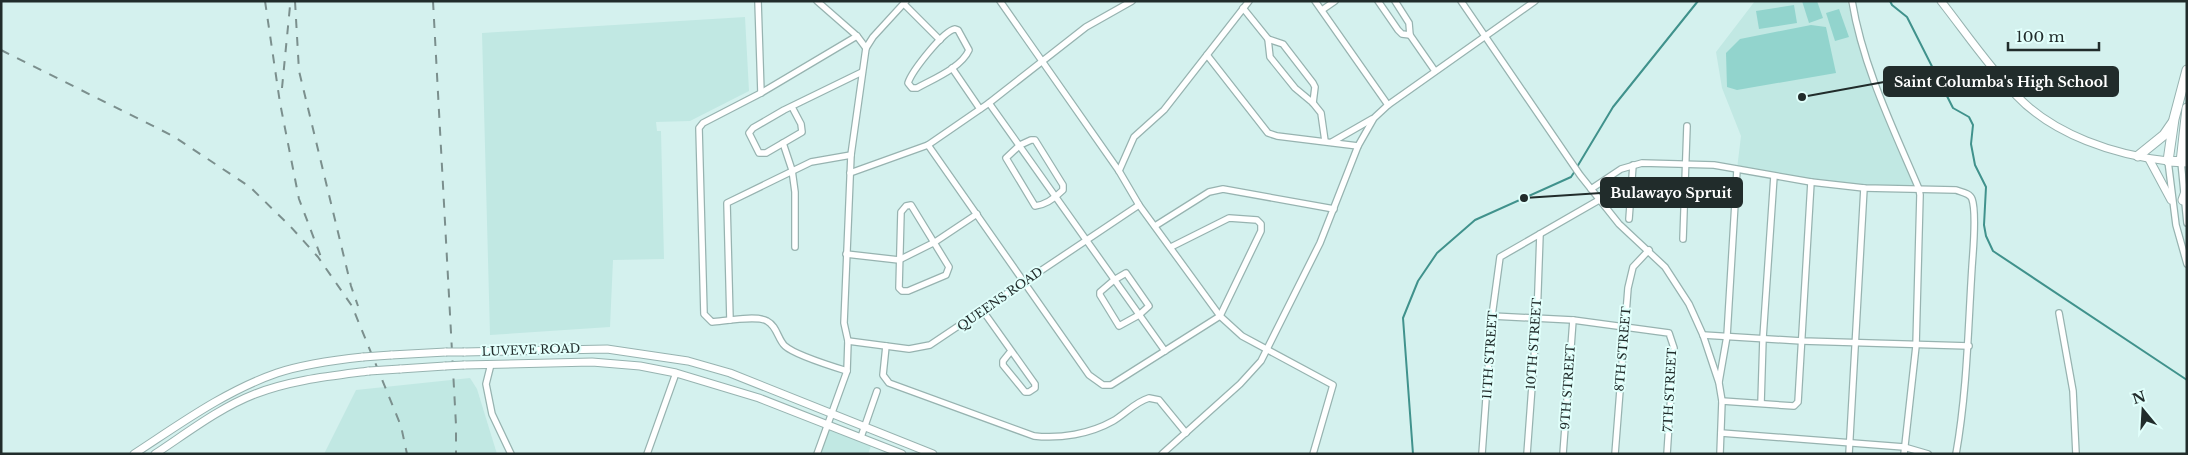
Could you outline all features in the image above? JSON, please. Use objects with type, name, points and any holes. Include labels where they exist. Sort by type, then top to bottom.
[{"type":"highway","points":[[2186,115],[2184,162],[2168,161],[2174,119],[2187,70]]},
{"type":"highway","points":[[2138,156],[2164,135],[2174,119]]},
{"type":"highway","points":[[2183,200],[2187,188]]},
{"type":"street","points":[[758,1],[761,93]]},
{"type":"street","points":[[817,1],[856,36],[866,48]]},
{"type":"street","points":[[1000,1],[1119,171],[1139,205],[1220,316],[1242,336],[1333,385],[1313,454]]},
{"type":"street","points":[[850,173],[928,146],[980,110],[1086,27],[1132,1]]},
{"type":"street","points":[[1119,171],[1134,137],[1164,110],[1249,1]]},
{"type":"street","points":[[1315,1],[1388,105]]},
{"type":"street","points":[[1322,10],[1335,1]]},
{"type":"street","points":[[1378,1],[1398,30],[1402,34],[1410,35]]},
{"type":"street","points":[[1395,1],[1409,23],[1410,35],[1435,71]]},
{"type":"street","points":[[1461,1],[1572,164],[1599,200],[1619,224],[1665,267],[1680,288],[1703,334],[1719,383],[1722,401],[1720,454]]},
{"type":"street","points":[[1852,1],[1860,38],[1873,78],[1919,189],[1916,346],[1904,454]]},
{"type":"street","points":[[1941,1],[1996,73],[2035,112],[2065,131],[2105,147],[2149,159],[2168,161],[2171,200],[2187,264]]},
{"type":"street","points":[[817,454],[847,371],[848,342],[844,323],[851,155],[866,48],[873,37],[905,2],[940,40]]},
{"type":"street","points":[[1329,141],[1374,118],[1388,105],[1533,2]]},
{"type":"street","points":[[1243,8],[1268,39],[1270,57],[1295,88],[1314,103],[1323,116],[1329,141]]},
{"type":"street","points":[[950,30],[958,30],[969,50],[952,68],[916,88],[909,86],[911,74],[940,40],[950,30]]},
{"type":"street","points":[[847,371],[785,346],[773,326],[767,320],[712,322],[704,314],[699,128],[703,123],[761,93],[856,36]]},
{"type":"street","points":[[1268,39],[1279,42],[1286,48],[1313,83],[1315,87],[1314,103]]},
{"type":"street","points":[[1207,55],[1268,133],[1277,136],[1358,146]]},
{"type":"street","points":[[952,68],[980,110]]},
{"type":"street","points":[[792,106],[803,129],[766,153],[759,154],[749,133],[753,128],[792,106],[862,72]]},
{"type":"street","points":[[989,103],[1057,196],[1165,351]]},
{"type":"street","points":[[1162,454],[1251,374],[1268,350],[1320,243],[1358,146],[1374,118]]},
{"type":"street","points":[[1682,239],[1687,126]]},
{"type":"street","points":[[1035,140],[1062,181],[1063,190],[1057,196],[1039,206],[1035,206],[1007,162],[1008,155],[1020,145],[1035,140]]},
{"type":"street","points":[[783,143],[792,170],[795,192],[795,247]]},
{"type":"street","points":[[928,146],[1089,375],[1103,385],[1111,385],[1220,316],[1261,231],[1261,224],[1257,220],[1229,218],[1171,247]]},
{"type":"street","points":[[730,320],[727,203],[811,162],[851,155]]},
{"type":"street","points":[[2149,159],[2171,200]]},
{"type":"street","points":[[2184,162],[2183,200],[2187,223]]},
{"type":"street","points":[[1592,189],[1621,169],[1633,165],[1686,163],[1714,165],[1811,182],[1864,188],[1956,190],[1969,194],[1972,198],[1974,235],[1969,346],[1956,454]]},
{"type":"street","points":[[1629,219],[1633,165]]},
{"type":"street","points":[[1719,383],[1727,336],[1736,170]]},
{"type":"street","points":[[1761,403],[1763,338],[1774,176]]},
{"type":"street","points":[[1722,401],[1794,406],[1798,402],[1811,182]]},
{"type":"street","points":[[1849,454],[1864,188]]},
{"type":"street","points":[[1155,226],[1208,192],[1223,189],[1334,208]]},
{"type":"street","points":[[1540,234],[1599,200]]},
{"type":"street","points":[[911,205],[949,267],[946,275],[908,291],[902,291],[899,288],[899,260],[901,212],[906,206],[911,205]]},
{"type":"street","name":"QUEENS ROAD","points":[[848,342],[909,349],[930,345],[1139,205]]},
{"type":"street","points":[[846,254],[899,260],[935,242],[977,214]]},
{"type":"street","name":"11TH STREET","points":[[1482,454],[1492,316],[1500,257],[1540,234]]},
{"type":"street","name":"10TH STREET","points":[[1527,454],[1540,234]]},
{"type":"street","name":"8TH STREET","points":[[1615,454],[1624,326],[1631,274],[1638,261],[1649,250]]},
{"type":"street","points":[[1126,273],[1148,304],[1148,308],[1139,315],[1119,326],[1100,296],[1102,290],[1126,273]]},
{"type":"street","points":[[983,311],[1035,384],[1035,388],[1032,391],[1025,392],[1003,365],[1003,361],[1011,351]]},
{"type":"street","points":[[2059,314],[2073,391],[2076,454]]},
{"type":"street","points":[[1492,316],[1573,320],[1624,326]]},
{"type":"street","name":"9TH STREET","points":[[1563,454],[1573,320]]},
{"type":"street","name":"7TH STREET","points":[[1624,326],[1669,333],[1674,348],[1667,454]]},
{"type":"street","points":[[1703,334],[1916,346],[1969,346]]},
{"type":"street","points":[[886,346],[883,374],[889,383],[1034,436],[1050,438],[1092,431],[1112,421],[1148,398],[1159,400],[1186,434]]},
{"type":"street","name":"LUVEVE ROAD","points":[[134,454],[198,412],[256,382],[286,371],[334,360],[363,357],[446,352],[590,348],[667,357],[730,374],[933,454]]},
{"type":"street","name":"LUVEVE ROAD","points":[[155,454],[201,424],[254,395],[314,378],[369,370],[491,364],[592,362],[640,366],[676,373],[759,398],[902,454]]},
{"type":"street","points":[[491,364],[486,384],[492,414],[511,454]]},
{"type":"street","points":[[647,454],[676,373]]},
{"type":"street","points":[[861,437],[877,391]]},
{"type":"street","points":[[1721,433],[1904,447],[1928,454]]},
{"type":"shaded area","points":[[1755,1],[1847,1],[1860,43],[1916,187],[1864,186],[1810,181],[1737,169],[1741,136],[1722,88],[1716,52]]},
{"type":"shaded area","points":[[1802,1],[1817,1],[1823,18],[1809,23]]},
{"type":"shaded area","points":[[1794,5],[1797,23],[1759,29],[1756,11]]},
{"type":"shaded area","points":[[1839,9],[1849,37],[1835,41],[1826,13]]},
{"type":"shaded area","points":[[745,17],[749,91],[690,121],[656,122],[657,131],[661,131],[664,259],[613,260],[610,327],[490,335],[482,33]]},
{"type":"shaded area","points":[[1811,25],[1826,27],[1836,73],[1737,90],[1727,87],[1726,53],[1740,39]]},
{"type":"shaded area","points":[[470,378],[477,389],[497,454],[324,454],[356,390]]},
{"type":"shaded area","points":[[829,427],[872,443],[868,454],[818,454]]},
{"type":"waterway","points":[[1577,167],[1613,107],[1698,1]]},
{"type":"waterway","points":[[1890,1],[1892,5],[1907,17],[1953,108],[1969,117],[1973,125],[1971,144],[1975,165],[1986,187],[1984,225],[1986,236],[1993,251],[2187,380]]},
{"type":"waterway","points":[[1413,454],[1403,318],[1418,281],[1437,253],[1475,220],[1571,177],[1575,171]]},
{"type":"railway","points":[[265,1],[280,103],[299,199],[321,257]]},
{"type":"railway","points":[[295,1],[299,71],[351,286],[358,306]]},
{"type":"railway","points":[[433,1],[456,454]]},
{"type":"railway","points":[[282,88],[290,6]]},
{"type":"railway","points":[[1,50],[173,136],[250,187],[290,226],[318,257],[352,306],[401,426],[407,454]]},
{"type":"place","name":"Saint Columba's High School","points":[[1802,97]]},
{"type":"place","name":"Bulawayo Spruit","points":[[1524,198]]}]
